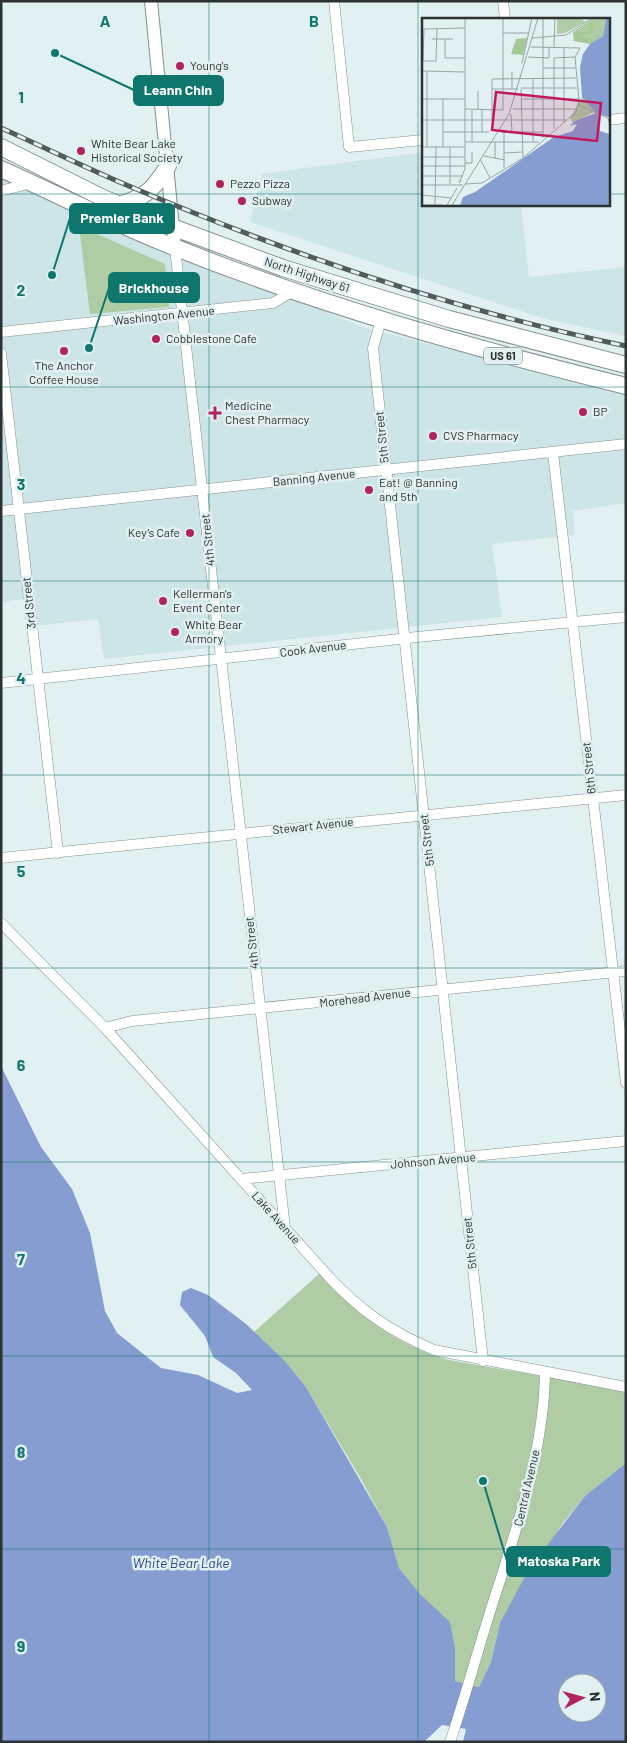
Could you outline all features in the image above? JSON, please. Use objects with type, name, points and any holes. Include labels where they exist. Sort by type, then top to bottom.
[{"type":"main road","name":"North Highway 61","points":[[1,147],[9,156],[119,205],[172,227],[283,268],[502,334],[626,365]]},
{"type":"main road","points":[[119,205],[139,199],[151,191],[168,166]]},
{"type":"main road","name":"North Highway 61","points":[[1,169],[99,216],[175,248],[293,291],[499,355],[626,386]]},
{"type":"main road","points":[[382,320],[386,313],[393,309],[409,307]]},
{"type":"street","name":"4th Street","points":[[151,1],[168,166],[172,227],[285,1228]]},
{"type":"street","points":[[334,1],[349,147],[422,140]]},
{"type":"street","points":[[503,1],[505,18]]},
{"type":"street","points":[[610,120],[626,118]]},
{"type":"street","points":[[1,191],[31,183]]},
{"type":"street","name":"Washington Avenue","points":[[1,332],[273,303],[293,291]]},
{"type":"street","name":"5th Street","points":[[382,320],[373,348],[483,1361]]},
{"type":"street","name":"3rd Street","points":[[1,353],[58,853]]},
{"type":"street","name":"Banning Avenue","points":[[1,511],[626,444]]},
{"type":"street","name":"6th Street","points":[[554,453],[626,1084]]},
{"type":"street","name":"Cook Avenue","points":[[1,682],[405,638],[626,617]]},
{"type":"street","name":"Stewart Avenue","points":[[1,858],[626,795]]},
{"type":"street","name":"Lake Avenue","points":[[1,923],[105,1028],[352,1301],[376,1320],[405,1338],[434,1350],[545,1373],[626,1387]]},
{"type":"street","name":"Morehead Avenue","points":[[105,1028],[132,1021],[259,1010],[444,988],[626,971]]},
{"type":"street","name":"Johnson Avenue","points":[[241,1179],[626,1141]]},
{"type":"street","name":"Central Avenue","points":[[450,1742],[516,1535],[530,1483],[538,1440],[545,1373]]},
{"type":"shaded area","points":[[422,152],[422,205],[521,205],[529,277],[626,267],[626,336],[542,318],[250,222],[262,174]]},
{"type":"shaded area","points":[[1,176],[362,327],[626,394],[626,503],[573,511],[575,535],[492,544],[502,617],[104,659],[98,619],[36,626],[31,598],[1,602]]},
{"type":"green space","points":[[79,226],[165,264],[169,307],[90,314]]},
{"type":"green space","points":[[319,1274],[333,1289],[378,1326],[394,1337],[429,1354],[449,1360],[626,1391],[626,1463],[585,1496],[563,1523],[500,1623],[491,1662],[479,1687],[455,1681],[455,1648],[421,1595],[399,1568],[387,1527],[361,1479],[306,1387],[285,1361],[254,1332]]},
{"type":"water","name":"White Bear Lake","points":[[1,1066],[41,1147],[72,1189],[90,1233],[105,1311],[117,1333],[161,1368],[198,1375],[237,1393],[252,1390],[236,1373],[213,1357],[205,1336],[180,1305],[182,1292],[191,1288],[208,1295],[246,1324],[285,1361],[306,1387],[387,1527],[399,1568],[421,1595],[450,1622],[455,1648],[455,1681],[479,1687],[491,1662],[500,1623],[529,1569],[585,1496],[626,1463],[626,1742],[463,1742],[466,1729],[442,1725],[424,1742],[1,1742]]},
{"type":"railway","points":[[1,128],[196,214],[316,259],[439,299],[563,332],[626,346]]},
{"type":"place","name":"Leann Chin","points":[[55,53]]},
{"type":"place","name":"Young's","points":[[180,66]]},
{"type":"place","name":"White Bear Lake Historical Society","points":[[81,151]]},
{"type":"place","name":"Pezzo Pizza","points":[[220,184]]},
{"type":"place","name":"Subway","points":[[242,201]]},
{"type":"place","name":"Premier Bank","points":[[52,275]]},
{"type":"place","name":"Cobblestone Cafe","points":[[156,339]]},
{"type":"place","name":"Brickhouse","points":[[89,348]]},
{"type":"place","name":"The Anchor Coffee House","points":[[64,351]]},
{"type":"place","name":"BP","points":[[583,412]]},
{"type":"place","name":"Medicine Chest Pharmacy","points":[[215,413]]},
{"type":"place","name":"CVS Pharmacy","points":[[433,436]]},
{"type":"place","name":"Eat! @ Banning and 5th","points":[[369,490]]},
{"type":"place","name":"Key’s Cafe","points":[[190,533]]},
{"type":"place","name":"Kellerman's Event Center","points":[[163,601]]},
{"type":"place","name":"White Bear Armory","points":[[175,632]]},
{"type":"place","name":"Matoska Park","points":[[483,1481]]}]
